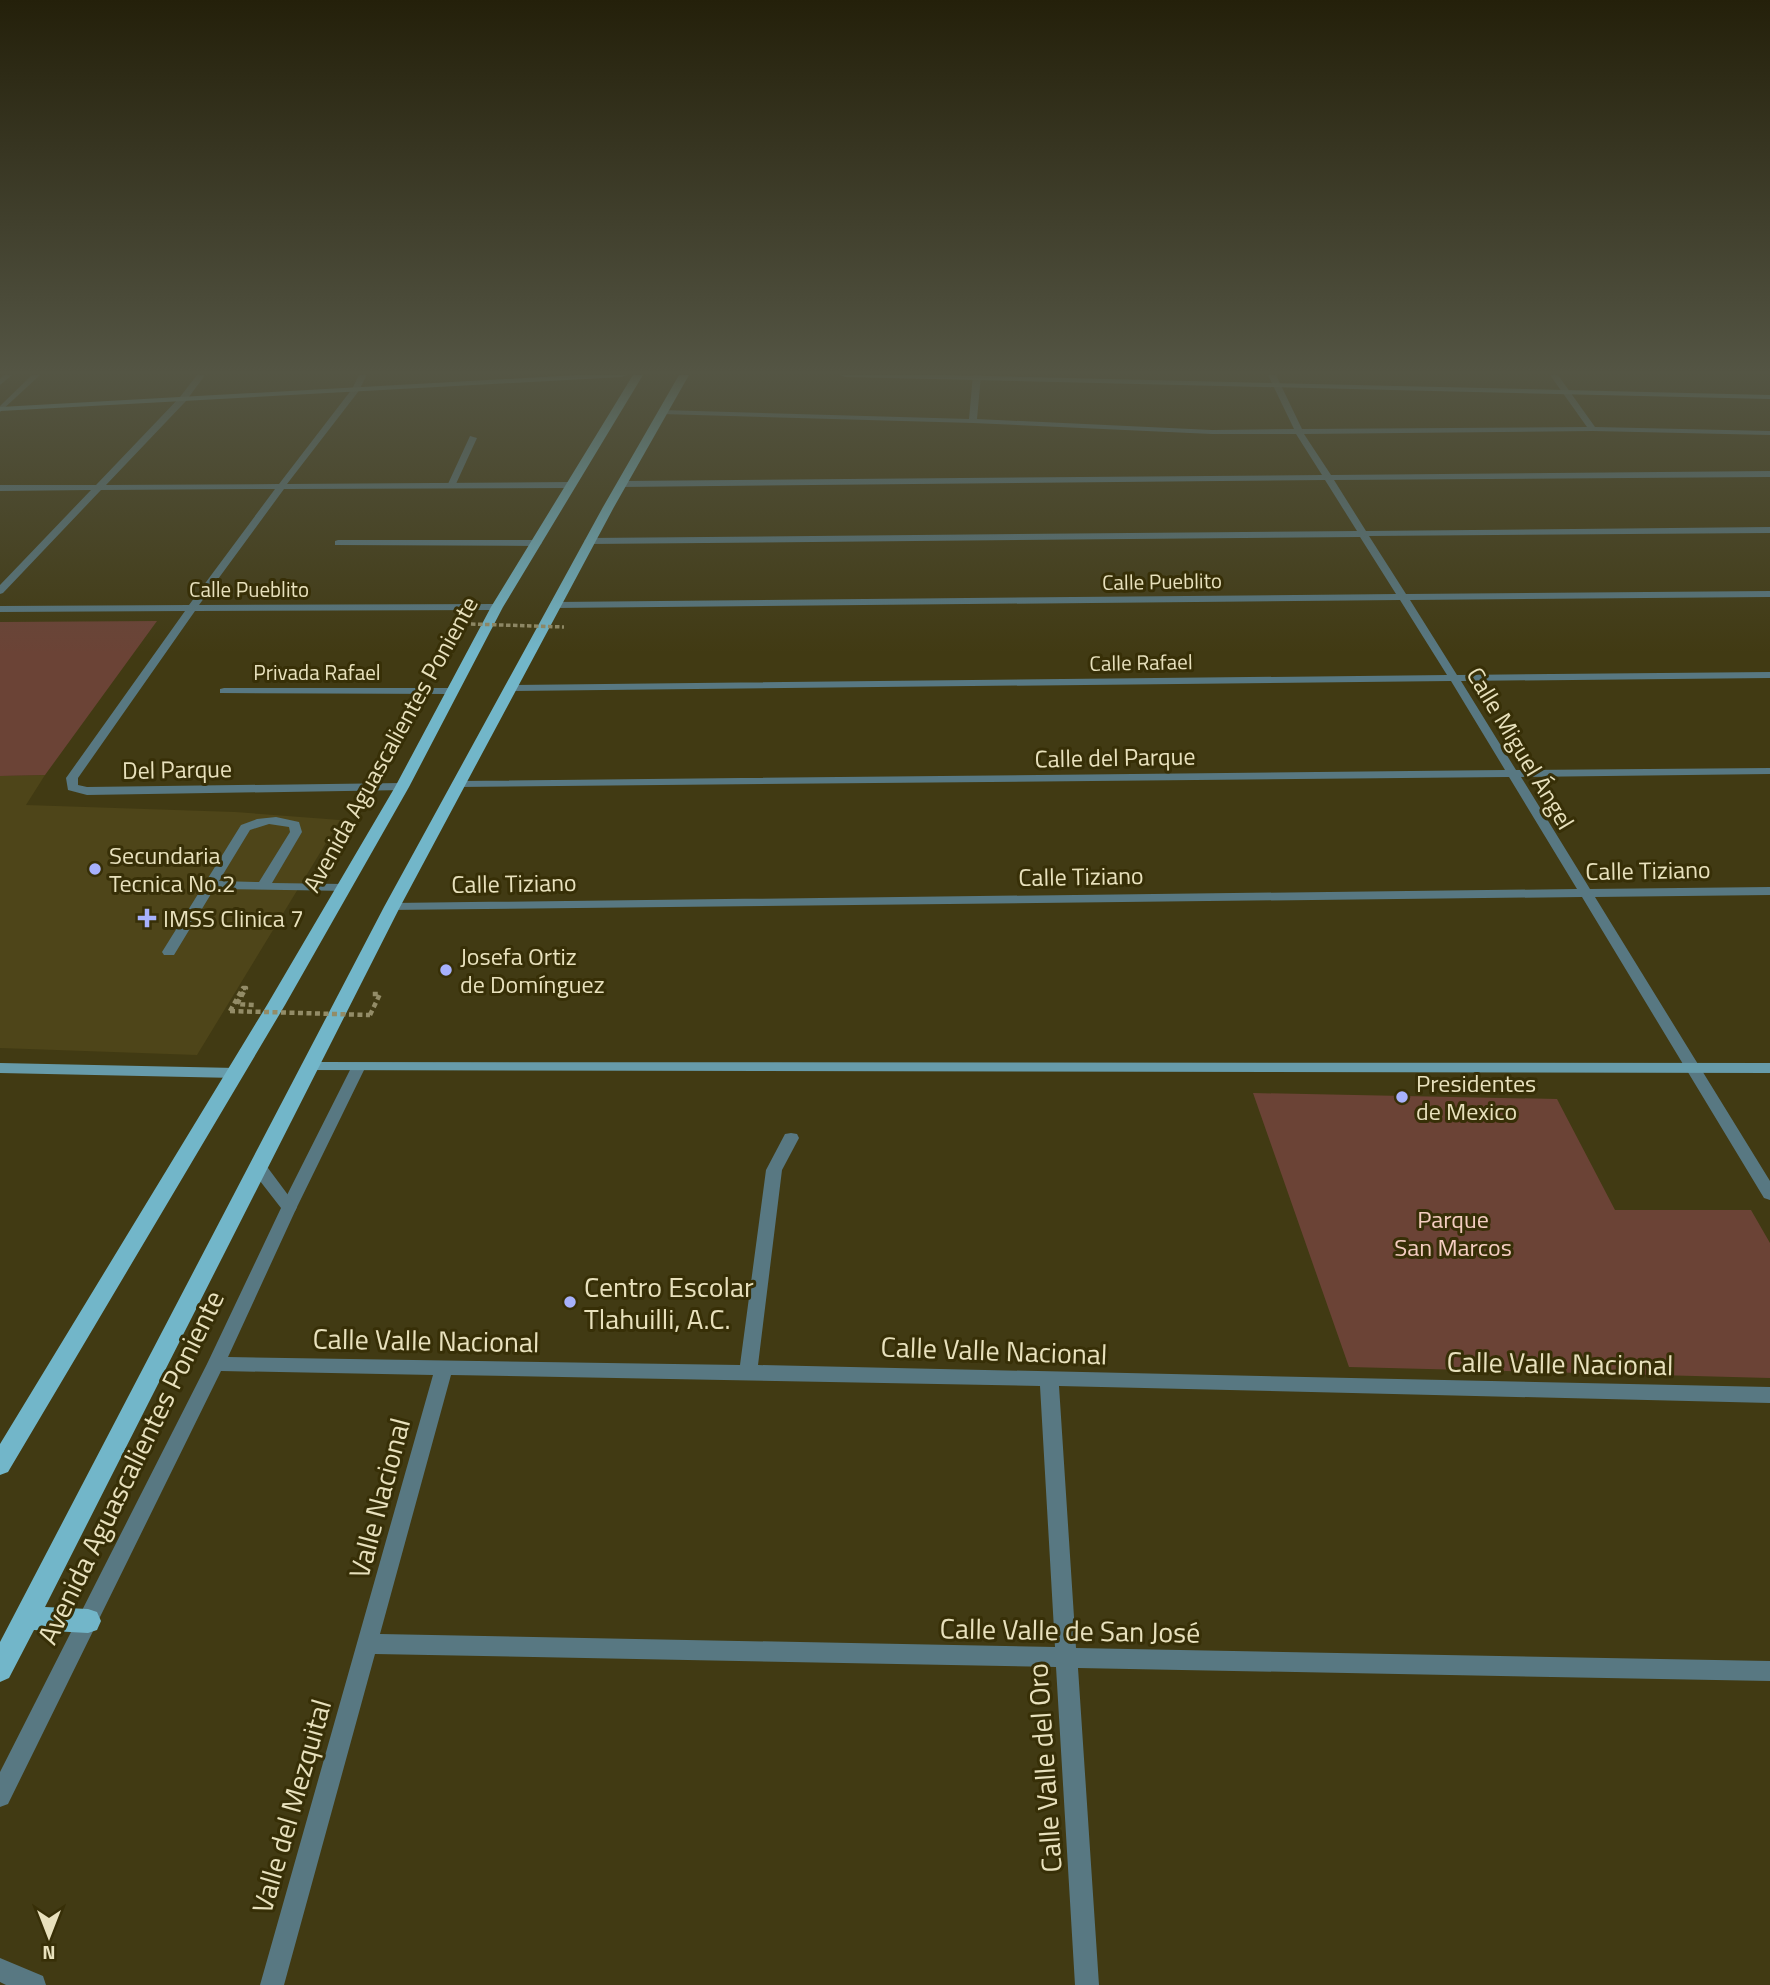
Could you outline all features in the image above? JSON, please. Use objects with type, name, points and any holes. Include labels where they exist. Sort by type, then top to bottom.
[{"type":"main road","name":"Avenida Aguascalientes Poniente","points":[[0,1465],[344,888],[402,787],[497,607],[581,468]]},
{"type":"main road","name":"Avenida Aguascalientes Poniente","points":[[0,1669],[392,907],[461,785],[630,468]]},
{"type":"main road","points":[[27,1618],[88,1621]]},
{"type":"street","points":[[0,591],[118,468]]},
{"type":"street","points":[[194,608],[294,468]]},
{"type":"street","points":[[451,486],[459,468]]},
{"type":"street","name":"Calle Miguel Ángel","points":[[1322,468],[1770,1194]]},
{"type":"street","points":[[621,484],[1770,474]]},
{"type":"street","points":[[0,488],[570,485]]},
{"type":"street","points":[[589,541],[1770,530]]},
{"type":"street","points":[[338,543],[537,543]]},
{"type":"street","name":"Calle Pueblito","points":[[555,605],[1770,594]]},
{"type":"street","name":"Calle Pueblito","points":[[0,609],[497,607]]},
{"type":"street","name":"Del Parque","points":[[194,608],[72,778],[72,787],[100,791],[402,787]]},
{"type":"street","name":"Calle Rafael","points":[[513,688],[1770,675]]},
{"type":"street","name":"Privada Rafael","points":[[224,691],[452,691]]},
{"type":"street","name":"Calle del Parque","points":[[461,785],[1770,771]]},
{"type":"street","points":[[169,953],[245,828],[254,822],[268,820],[295,825],[296,832],[263,886]]},
{"type":"street","points":[[209,885],[344,888]]},
{"type":"street","name":"Calle Tiziano","points":[[392,907],[1770,891]]},
{"type":"street","points":[[0,1068],[236,1073]]},
{"type":"street","points":[[310,1068],[1770,1068]]},
{"type":"street","name":"Avenida Aguascalientes Poniente","points":[[0,1796],[216,1364],[358,1068]]},
{"type":"street","points":[[748,1372],[774,1170],[791,1138]]},
{"type":"street","points":[[258,1168],[289,1207]]},
{"type":"street","name":"Calle Valle Nacional","points":[[216,1364],[748,1372],[1770,1395]]},
{"type":"street","name":"Valle Nacional","points":[[369,1644],[444,1368]]},
{"type":"street","name":"Calle Valle del Oro","points":[[1049,1380],[1087,1985]]},
{"type":"street","name":"Calle Valle de San José","points":[[369,1644],[1770,1671]]},
{"type":"street","name":"Valle del Mezquital","points":[[272,1985],[369,1644]]},
{"type":"street","points":[[0,1970],[34,1985]]},
{"type":"path","points":[[471,624],[564,627]]},
{"type":"path","points":[[237,1004],[246,988],[243,988],[230,1011],[370,1014],[380,994],[373,993],[366,1007]]},
{"type":"shaded area","name":"IMSS Clinica 7","points":[[45,775],[26,805],[235,812],[340,820],[197,1055],[0,1048],[0,776]]},
{"type":"green space","points":[[157,621],[45,775],[0,776],[0,622]]},
{"type":"green space","name":"Parque San Marcos","points":[[1253,1093],[1557,1099],[1615,1210],[1751,1210],[1770,1243],[1770,1378],[1349,1367]]},
{"type":"place","name":"Secundaria Tecnica No.2","points":[[95,869]]},
{"type":"place","name":"IMSS Clinica 7","points":[[147,918]]},
{"type":"place","name":"Josefa Ortiz de Domínguez","points":[[446,970]]},
{"type":"place","name":"Presidentes de Mexico","points":[[1402,1097]]},
{"type":"place","name":"Centro Escolar Tlahuilli, A.C.","points":[[570,1302]]}]
